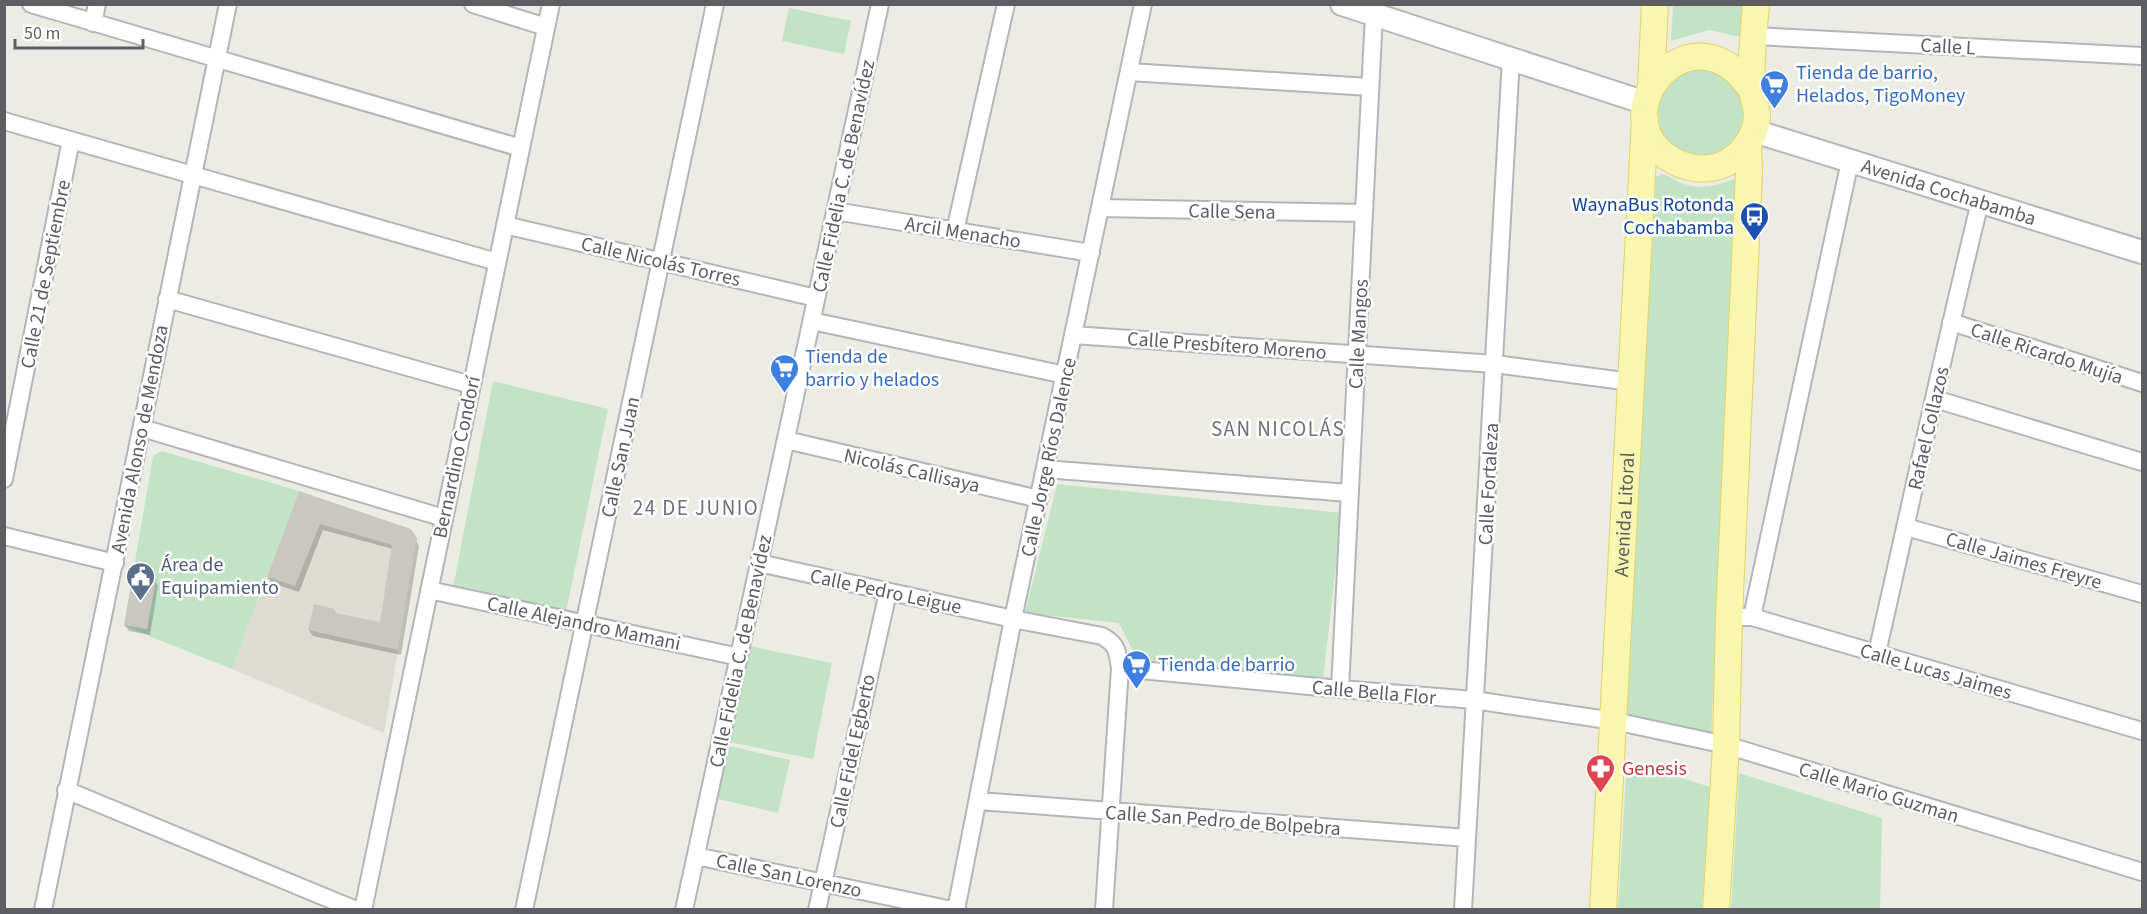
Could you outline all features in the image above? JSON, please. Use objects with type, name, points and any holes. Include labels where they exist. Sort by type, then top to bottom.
[{"type":"main road","points":[[1342,4],[1648,103]]},
{"type":"main road","name":"Avenida Litoral","points":[[1603,909],[1631,382],[1655,4]]},
{"type":"main road","points":[[1751,89],[1756,4]]},
{"type":"main road","points":[[1716,909],[1726,745],[1740,617],[1748,183],[1751,137],[1757,117],[1756,103],[1751,89],[1742,75],[1727,64],[1711,58],[1693,57],[1677,62],[1662,72],[1648,103],[1651,137],[1660,152],[1685,166],[1699,169],[1720,165],[1738,155],[1751,137]]},
{"type":"main road","name":"Avenida Cochabamba","points":[[1751,137],[1850,161],[2142,252]]},
{"type":"street","points":[[31,4],[521,148]]},
{"type":"street","points":[[93,22],[97,4]]},
{"type":"street","name":"Avenida Alonso de Mendoza","points":[[44,909],[66,790],[115,563],[228,4]]},
{"type":"street","points":[[473,4],[546,27]]},
{"type":"street","name":"Bernardino Condorí","points":[[363,909],[551,4]]},
{"type":"street","name":"Calle San Juan","points":[[524,909],[715,4]]},
{"type":"street","name":"Calle Fidelia C. de Benavídez","points":[[684,909],[880,4]]},
{"type":"street","points":[[955,231],[1006,4]]},
{"type":"street","name":"Calle Jorge Ríos Dalence","points":[[954,909],[979,801],[1013,619],[1143,4]]},
{"type":"street","name":"Calle Mangos","points":[[1340,689],[1374,14]]},
{"type":"street","name":"Calle L","points":[[1754,36],[2142,56]]},
{"type":"street","name":"Calle Fortaleza","points":[[1463,909],[1511,58]]},
{"type":"street","points":[[1129,72],[1370,87]]},
{"type":"street","points":[[4,121],[497,262]]},
{"type":"street","name":"Calle 21 de Septiembre","points":[[4,479],[71,140]]},
{"type":"street","points":[[1740,617],[1850,161]]},
{"type":"street","name":"Rafael Collazos","points":[[1876,653],[1980,202]]},
{"type":"street","name":"Calle Sena","points":[[1100,208],[1364,213]]},
{"type":"street","name":"Arcil Menacho","points":[[835,212],[1091,253]]},
{"type":"street","name":"Calle Nicolás Torres","points":[[505,225],[816,298]]},
{"type":"street","points":[[167,299],[471,385]]},
{"type":"street","points":[[812,321],[1065,375]]},
{"type":"street","name":"Calle Ricardo Mujía","points":[[1951,322],[2142,383]]},
{"type":"street","name":"Calle Presbítero Moreno","points":[[1073,334],[1495,364],[1631,382]]},
{"type":"street","points":[[1935,399],[2142,462]]},
{"type":"street","points":[[142,428],[444,518]]},
{"type":"street","name":"Nicolás Callisaya","points":[[786,440],[1039,500]]},
{"type":"street","points":[[1045,469],[1350,493]]},
{"type":"street","name":"Calle Jaimes Freyre","points":[[1906,527],[2142,594]]},
{"type":"street","points":[[4,536],[115,563]]},
{"type":"street","name":"Calle Pedro Leigue","points":[[759,563],[1013,619]]},
{"type":"street","name":"Calle Alejandro Mamani","points":[[429,590],[739,657]]},
{"type":"street","name":"Calle Fidel Egberto","points":[[817,909],[888,592]]},
{"type":"street","name":"Calle Lucas Jaimes","points":[[1740,617],[1876,653],[2142,731]]},
{"type":"street","points":[[1013,619],[1102,636],[1117,650],[1120,668],[1104,909]]},
{"type":"street","name":"Calle Bella Flor","points":[[1120,668],[1474,700],[1614,721]]},
{"type":"street","name":"Calle Mario Guzman","points":[[1614,721],[1726,745],[2142,872]]},
{"type":"street","points":[[66,790],[356,909]]},
{"type":"street","name":"Calle San Pedro de Bolpebra","points":[[979,801],[1467,838]]},
{"type":"street","name":"Calle San Lorenzo","points":[[696,856],[954,909]]},
{"type":"shaded area","points":[[299,491],[417,538],[384,733],[232,669]]},
{"type":"green space","points":[[1673,5],[1745,5],[1744,38],[1709,30],[1671,41]]},
{"type":"green space","points":[[789,8],[851,21],[844,54],[782,41]]},
{"type":"green space","points":[[1692,70],[1708,70],[1731,82],[1740,96],[1743,113],[1740,130],[1731,144],[1708,156],[1692,156],[1676,149],[1664,137],[1657,121],[1657,105],[1664,89],[1676,77]]},
{"type":"green space","points":[[1661,174],[1699,187],[1713,186],[1733,179],[1737,182],[1711,742],[1625,714],[1656,177]]},
{"type":"green space","points":[[493,381],[608,409],[566,612],[453,588]]},
{"type":"green space","points":[[162,451],[299,491],[232,669],[124,626],[153,456]]},
{"type":"green space","points":[[1057,484],[1342,513],[1323,680],[1139,663],[1119,623],[1025,613]]},
{"type":"green space","points":[[734,643],[832,663],[813,759],[714,739]]},
{"type":"green space","points":[[713,742],[790,760],[778,813],[701,795]]},
{"type":"green space","points":[[1627,760],[1710,787],[1702,909],[1618,909]]},
{"type":"green space","points":[[1739,773],[1882,818],[1880,909],[1731,909]]},
{"type":"building","points":[[299,491],[411,529],[417,538],[398,650],[308,630],[314,604],[335,609],[335,613],[380,622],[392,545],[320,524],[295,586],[267,577]]},
{"type":"building","name":"Área de Equipamiento","points":[[133,575],[156,579],[147,629],[124,625]]},
{"type":"place","name":"Tienda de barrio, Helados, TigoMoney","points":[[1775,110]]},
{"type":"place","name":"WaynaBus Rotonda Cochabamba","points":[[1755,242]]},
{"type":"place","name":"Tienda de barrio y helados","points":[[784,394]]},
{"type":"place","name":"Área de Equipamiento","points":[[140,602]]},
{"type":"place","name":"Tienda de barrio","points":[[1137,690]]},
{"type":"place","name":"Genesis","points":[[1601,794]]},
{"type":"district","name":"SAN NICOLÁS","points":[[1278,429]]},
{"type":"district","name":"24 DE JUNIO","points":[[696,508]]}]
